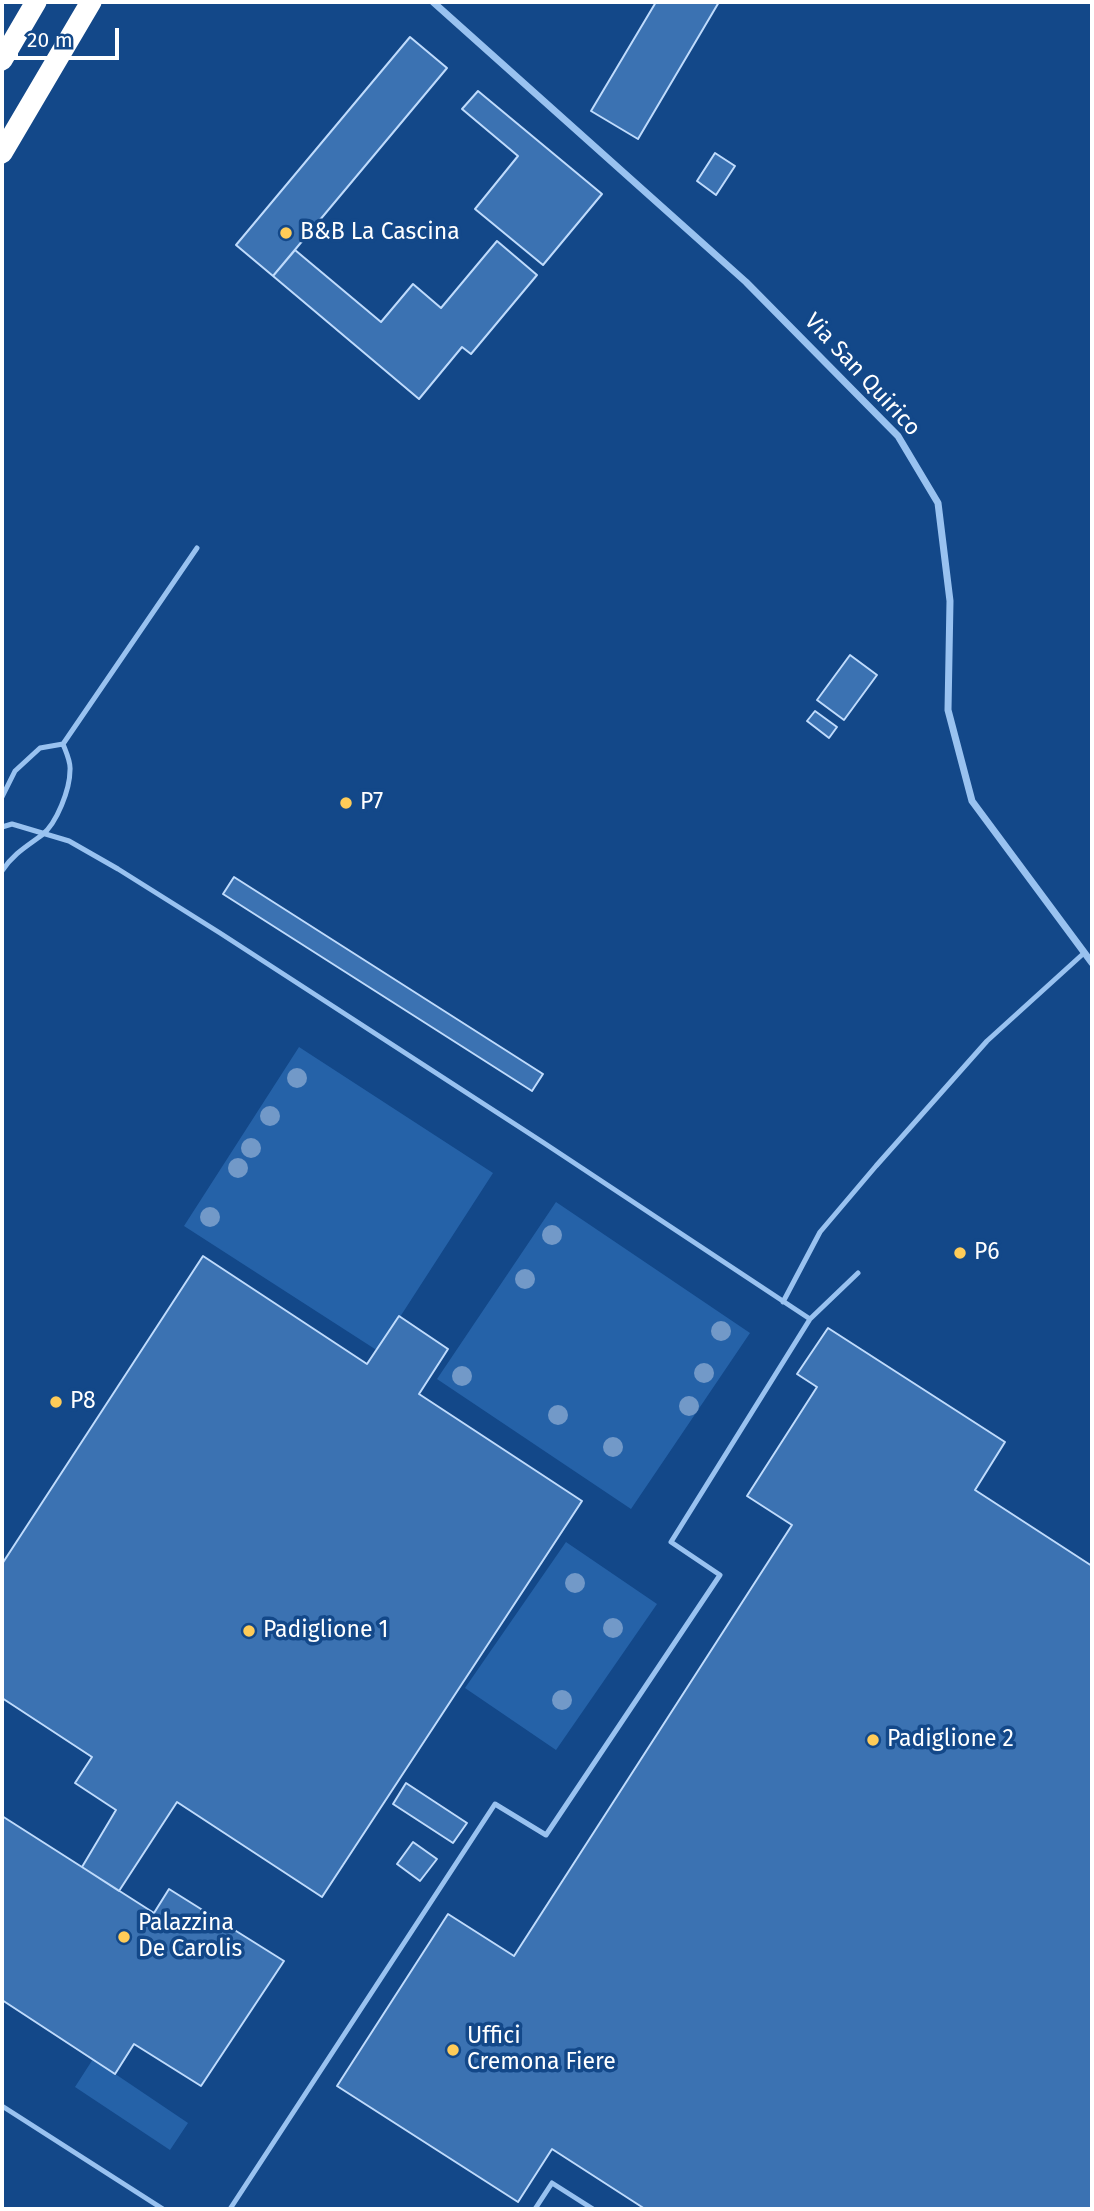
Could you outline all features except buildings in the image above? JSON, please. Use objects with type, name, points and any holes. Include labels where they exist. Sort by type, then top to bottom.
[{"type":"highway","points":[[2,60],[36,2]]},
{"type":"highway","points":[[2,153],[92,3]]},
{"type":"street","name":"Via San Quirico","points":[[433,2],[746,282],[898,436],[938,503],[950,601],[948,710],[972,801],[1092,963]]},
{"type":"lane","points":[[2,797],[15,771],[40,748],[63,744],[197,548]]},
{"type":"lane","points":[[2,871],[25,845],[45,833],[65,800],[71,768],[63,744]]},
{"type":"lane","points":[[2,827],[12,824],[79,846],[220,933],[544,1143],[810,1320]]},
{"type":"lane","points":[[783,1302],[820,1233],[876,1166],[987,1041],[1083,953]]},
{"type":"lane","points":[[230,2209],[495,1804],[547,1836],[720,1575],[671,1542],[810,1320],[858,1273]]},
{"type":"lane","points":[[2,2106],[163,2209]]},
{"type":"lane","points":[[535,2209],[552,2183],[593,2209]]},
{"type":"shaded area","points":[[299,1047],[493,1173],[378,1351],[184,1226]]},
{"type":"shaded area","points":[[556,1202],[750,1333],[631,1509],[437,1379]]},
{"type":"shaded area","points":[[566,1542],[657,1604],[556,1750],[465,1688]]},
{"type":"shaded area","points":[[93,2059],[188,2123],[170,2150],[75,2087]]},
{"type":"place","name":"B&B La Cascina","points":[[286,233]]},
{"type":"place","name":"P7","points":[[346,803]]},
{"type":"place","name":"P6","points":[[960,1253]]},
{"type":"place","name":"P8","points":[[56,1402]]},
{"type":"place","name":"Padiglione 1","points":[[249,1631]]},
{"type":"place","name":"Padiglione 2","points":[[873,1740]]},
{"type":"place","name":"Palazzina De Carolis","points":[[124,1937]]},
{"type":"place","name":"Uffici Cremona Fiere","points":[[453,2050]]}]
